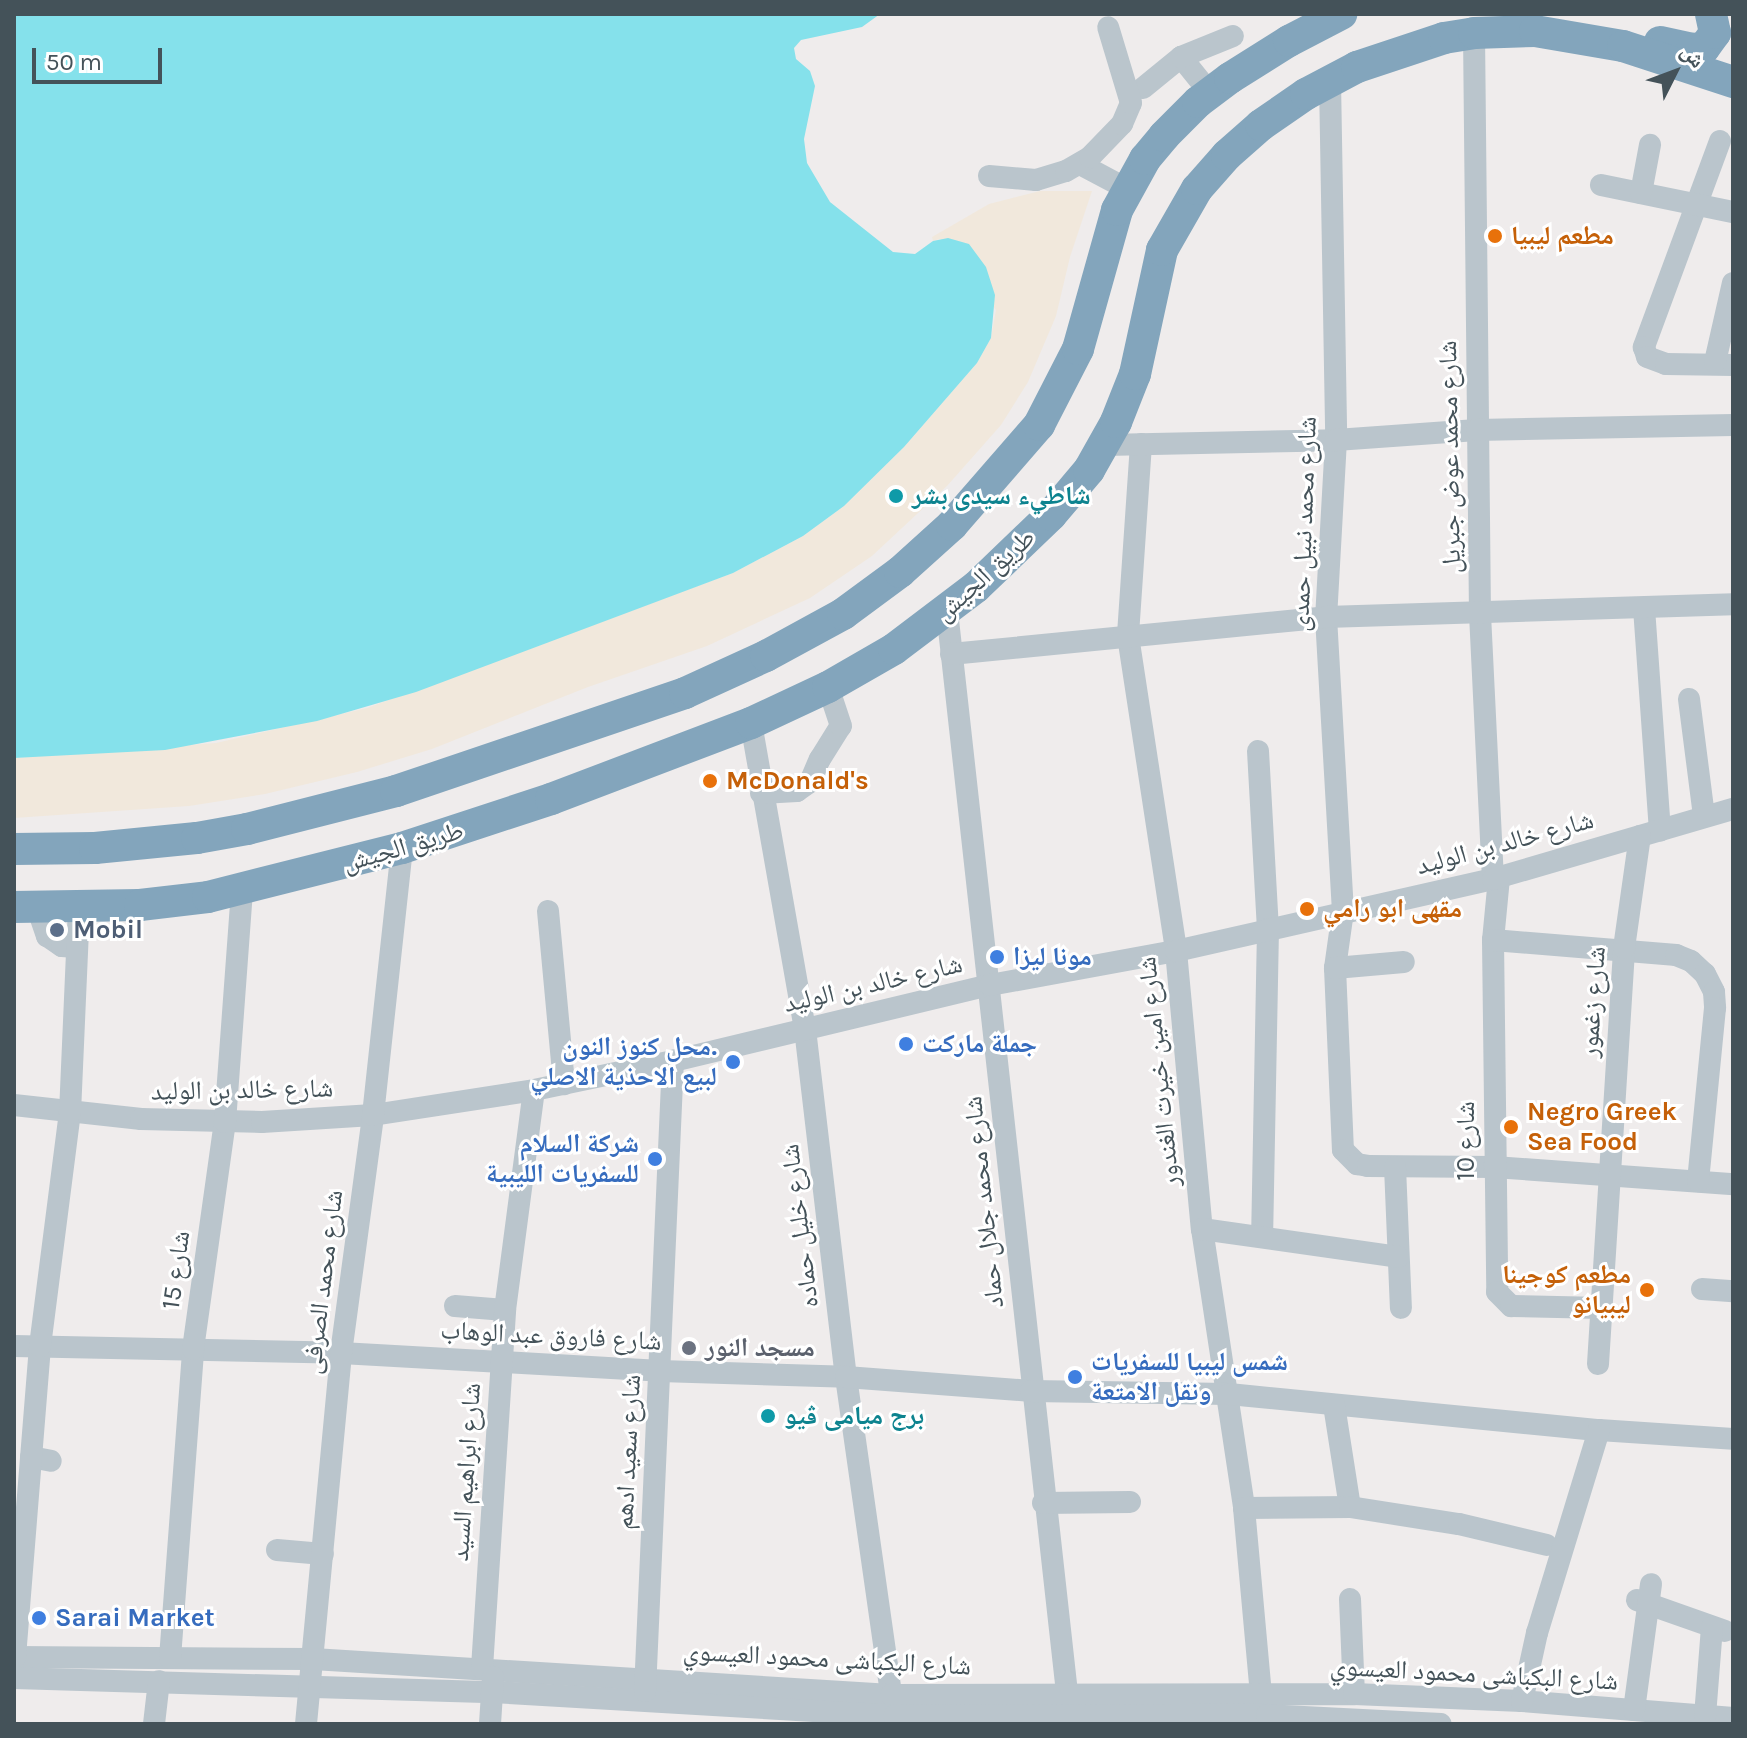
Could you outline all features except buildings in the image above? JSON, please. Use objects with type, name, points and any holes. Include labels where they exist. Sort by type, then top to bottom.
[{"type":"highway","points":[[14,849],[95,848],[197,838],[297,818],[396,791],[672,698],[766,656],[843,614],[900,572],[952,525],[1039,425],[1078,349],[1107,238],[1127,189],[1164,136],[1210,93],[1289,41],[1341,14]]},
{"type":"highway","points":[[1594,39],[1630,37],[1698,50],[1709,44],[1715,33],[1711,14]]},
{"type":"highway","name":"طريق الجيش","points":[[26,907],[174,902],[242,890],[402,848],[551,799],[751,723],[828,687],[894,649],[947,611],[1051,515],[1105,445],[1135,374],[1162,250],[1184,208],[1212,171],[1244,139],[1283,108],[1330,81],[1400,51],[1474,33],[1535,31],[1594,39],[1733,82]]},
{"type":"street","points":[[989,176],[1036,180],[1080,164],[1108,140],[1130,110],[1129,94],[1108,27]]},
{"type":"street","name":"شارع محمد عوض جبريل","points":[[1474,33],[1480,614],[1496,878]]},
{"type":"street","points":[[1143,88],[1181,57],[1233,36]]},
{"type":"street","points":[[1181,57],[1210,93]]},
{"type":"street","name":"شارع محمد نبيل حمدى","points":[[1330,81],[1336,440],[1326,617],[1343,911],[1335,968],[1341,1140],[1343,1150],[1357,1164],[1395,1167]]},
{"type":"street","points":[[1720,141],[1645,353],[1652,361],[1666,364],[1724,364],[1733,283]]},
{"type":"street","points":[[1641,193],[1650,145]]},
{"type":"street","points":[[1080,164],[1127,189]]},
{"type":"street","points":[[1601,185],[1733,212]]},
{"type":"street","points":[[1105,445],[1336,440],[1477,430],[1733,425]]},
{"type":"street","name":"شارع امين خيرت الغندور","points":[[1141,444],[1128,636],[1176,951],[1202,1229],[1244,1508],[1261,1694]]},
{"type":"street","points":[[951,654],[1326,617],[1733,604]]},
{"type":"street","name":"شارع زغمور","points":[[1598,1364],[1624,948],[1650,833],[1644,608]]},
{"type":"street","name":"شارع محمد جلال حماد","points":[[947,611],[990,985],[1043,1503],[1067,1693]]},
{"type":"street","points":[[761,793],[797,791],[810,782],[841,726],[828,687]]},
{"type":"street","points":[[1689,699],[1704,816]]},
{"type":"street","name":"شارع خليل حماده","points":[[751,723],[805,1029],[846,1377],[893,1712]]},
{"type":"street","points":[[1258,751],[1268,929],[1262,1236]]},
{"type":"street","name":"شارع خالد بن الوليد","points":[[14,1105],[70,1113],[225,1122],[373,1115],[534,1090],[673,1061],[990,985],[1176,951],[1496,878],[1733,809]]},
{"type":"street","name":"شارع محمد الصرفى","points":[[306,1724],[341,1353],[373,1115],[402,848]]},
{"type":"street","name":"شارع 10","points":[[1496,878],[1493,940],[1496,1280],[1502,1301],[1521,1307],[1602,1308]]},
{"type":"street","name":"شارع 15","points":[[170,1658],[193,1349],[225,1122],[242,890]]},
{"type":"street","points":[[26,907],[47,936],[62,946],[75,947]]},
{"type":"street","points":[[14,1664],[41,1459],[40,1346],[70,1113],[79,907]]},
{"type":"street","points":[[548,911],[564,1084]]},
{"type":"street","points":[[1493,940],[1624,948],[1676,955],[1691,961],[1705,974],[1714,992],[1698,1181]]},
{"type":"street","points":[[1335,968],[1404,962]]},
{"type":"street","name":"شارع سعيد ادهم","points":[[645,1690],[673,1061]]},
{"type":"street","name":"شارع ابراهيم السيد","points":[[490,1724],[493,1692],[488,1668],[501,1361],[534,1090]]},
{"type":"street","points":[[1401,1308],[1395,1167],[1494,1167],[1733,1184]]},
{"type":"street","points":[[1202,1229],[1398,1257]]},
{"type":"street","points":[[1702,1289],[1733,1291]]},
{"type":"street","points":[[455,1306],[505,1310]]},
{"type":"street","name":"شارع فاروق عبد الوهاب","points":[[14,1346],[341,1353],[660,1371],[846,1377],[1031,1391],[1229,1394],[1599,1430],[1733,1439]]},
{"type":"street","points":[[1334,1405],[1350,1507]]},
{"type":"street","points":[[1522,1701],[1537,1633],[1599,1430]]},
{"type":"street","points":[[1043,1503],[1130,1502]]},
{"type":"street","points":[[1244,1508],[1350,1507],[1459,1524],[1547,1545]]},
{"type":"street","points":[[277,1550],[323,1554]]},
{"type":"street","points":[[1634,1710],[1645,1596],[1719,1629],[1705,1716]]},
{"type":"street","points":[[1350,1599],[1354,1694]]},
{"type":"street","name":"شارع البكباشى محمود العيسوي","points":[[14,1664],[170,1658],[313,1659],[488,1668],[645,1690],[893,1712],[1078,1721],[1441,1724]]},
{"type":"street","name":"شارع البكباشى محمود العيسوي","points":[[14,1664],[159,1681],[493,1692],[645,1690],[720,1716],[893,1712],[1067,1693],[1354,1694],[1522,1701],[1733,1718]]},
{"type":"street","points":[[154,1724],[159,1681]]},
{"type":"sand","name":"شاطيء سيدى بشر","points":[[1040,191],[1092,191],[1070,257],[1056,316],[1028,382],[1001,425],[947,486],[872,556],[810,598],[707,646],[588,687],[432,749],[357,772],[265,794],[189,806],[14,818],[14,758],[216,743],[367,708],[733,573],[803,536],[844,506],[904,447],[977,363],[991,338],[996,310],[940,239],[933,241],[932,237],[989,204]]},
{"type":"water","points":[[14,14],[880,14],[862,27],[801,40],[794,48],[796,59],[810,71],[815,86],[804,139],[807,163],[830,202],[893,252],[915,254],[933,241],[948,238],[969,244],[986,267],[995,295],[991,338],[977,363],[904,447],[844,506],[803,536],[733,573],[416,692],[317,721],[165,750],[14,758]]},
{"type":"place","name":"مطعم ليبيا","points":[[1495,236]]},
{"type":"place","name":"شاطيء سيدى بشر","points":[[896,496]]},
{"type":"place","name":"McDonald's","points":[[710,781]]},
{"type":"place","name":"مقهى ابو رامي","points":[[1307,909]]},
{"type":"place","name":"Mobil","points":[[57,930]]},
{"type":"place","name":"مونا ليزا","points":[[997,957]]},
{"type":"place","name":"جملة ماركت","points":[[906,1044]]},
{"type":"place","name":"محل كنوز النون. لبيع الاحذية الاصلي","points":[[733,1062]]},
{"type":"place","name":"Negro Greek Sea Food","points":[[1511,1127]]},
{"type":"place","name":"شركة السلام للسفريات الليبية","points":[[655,1159]]},
{"type":"place","name":"مطعم كوجينا ليبيانو","points":[[1647,1290]]},
{"type":"place","name":"مسجد النور","points":[[689,1348]]},
{"type":"place","name":"شمس ليبيا للسفريات ونقل الامتعة","points":[[1075,1377]]},
{"type":"place","name":"برج ميامى ڤيو","points":[[768,1416]]},
{"type":"place","name":"Sarai Market","points":[[39,1618]]}]
